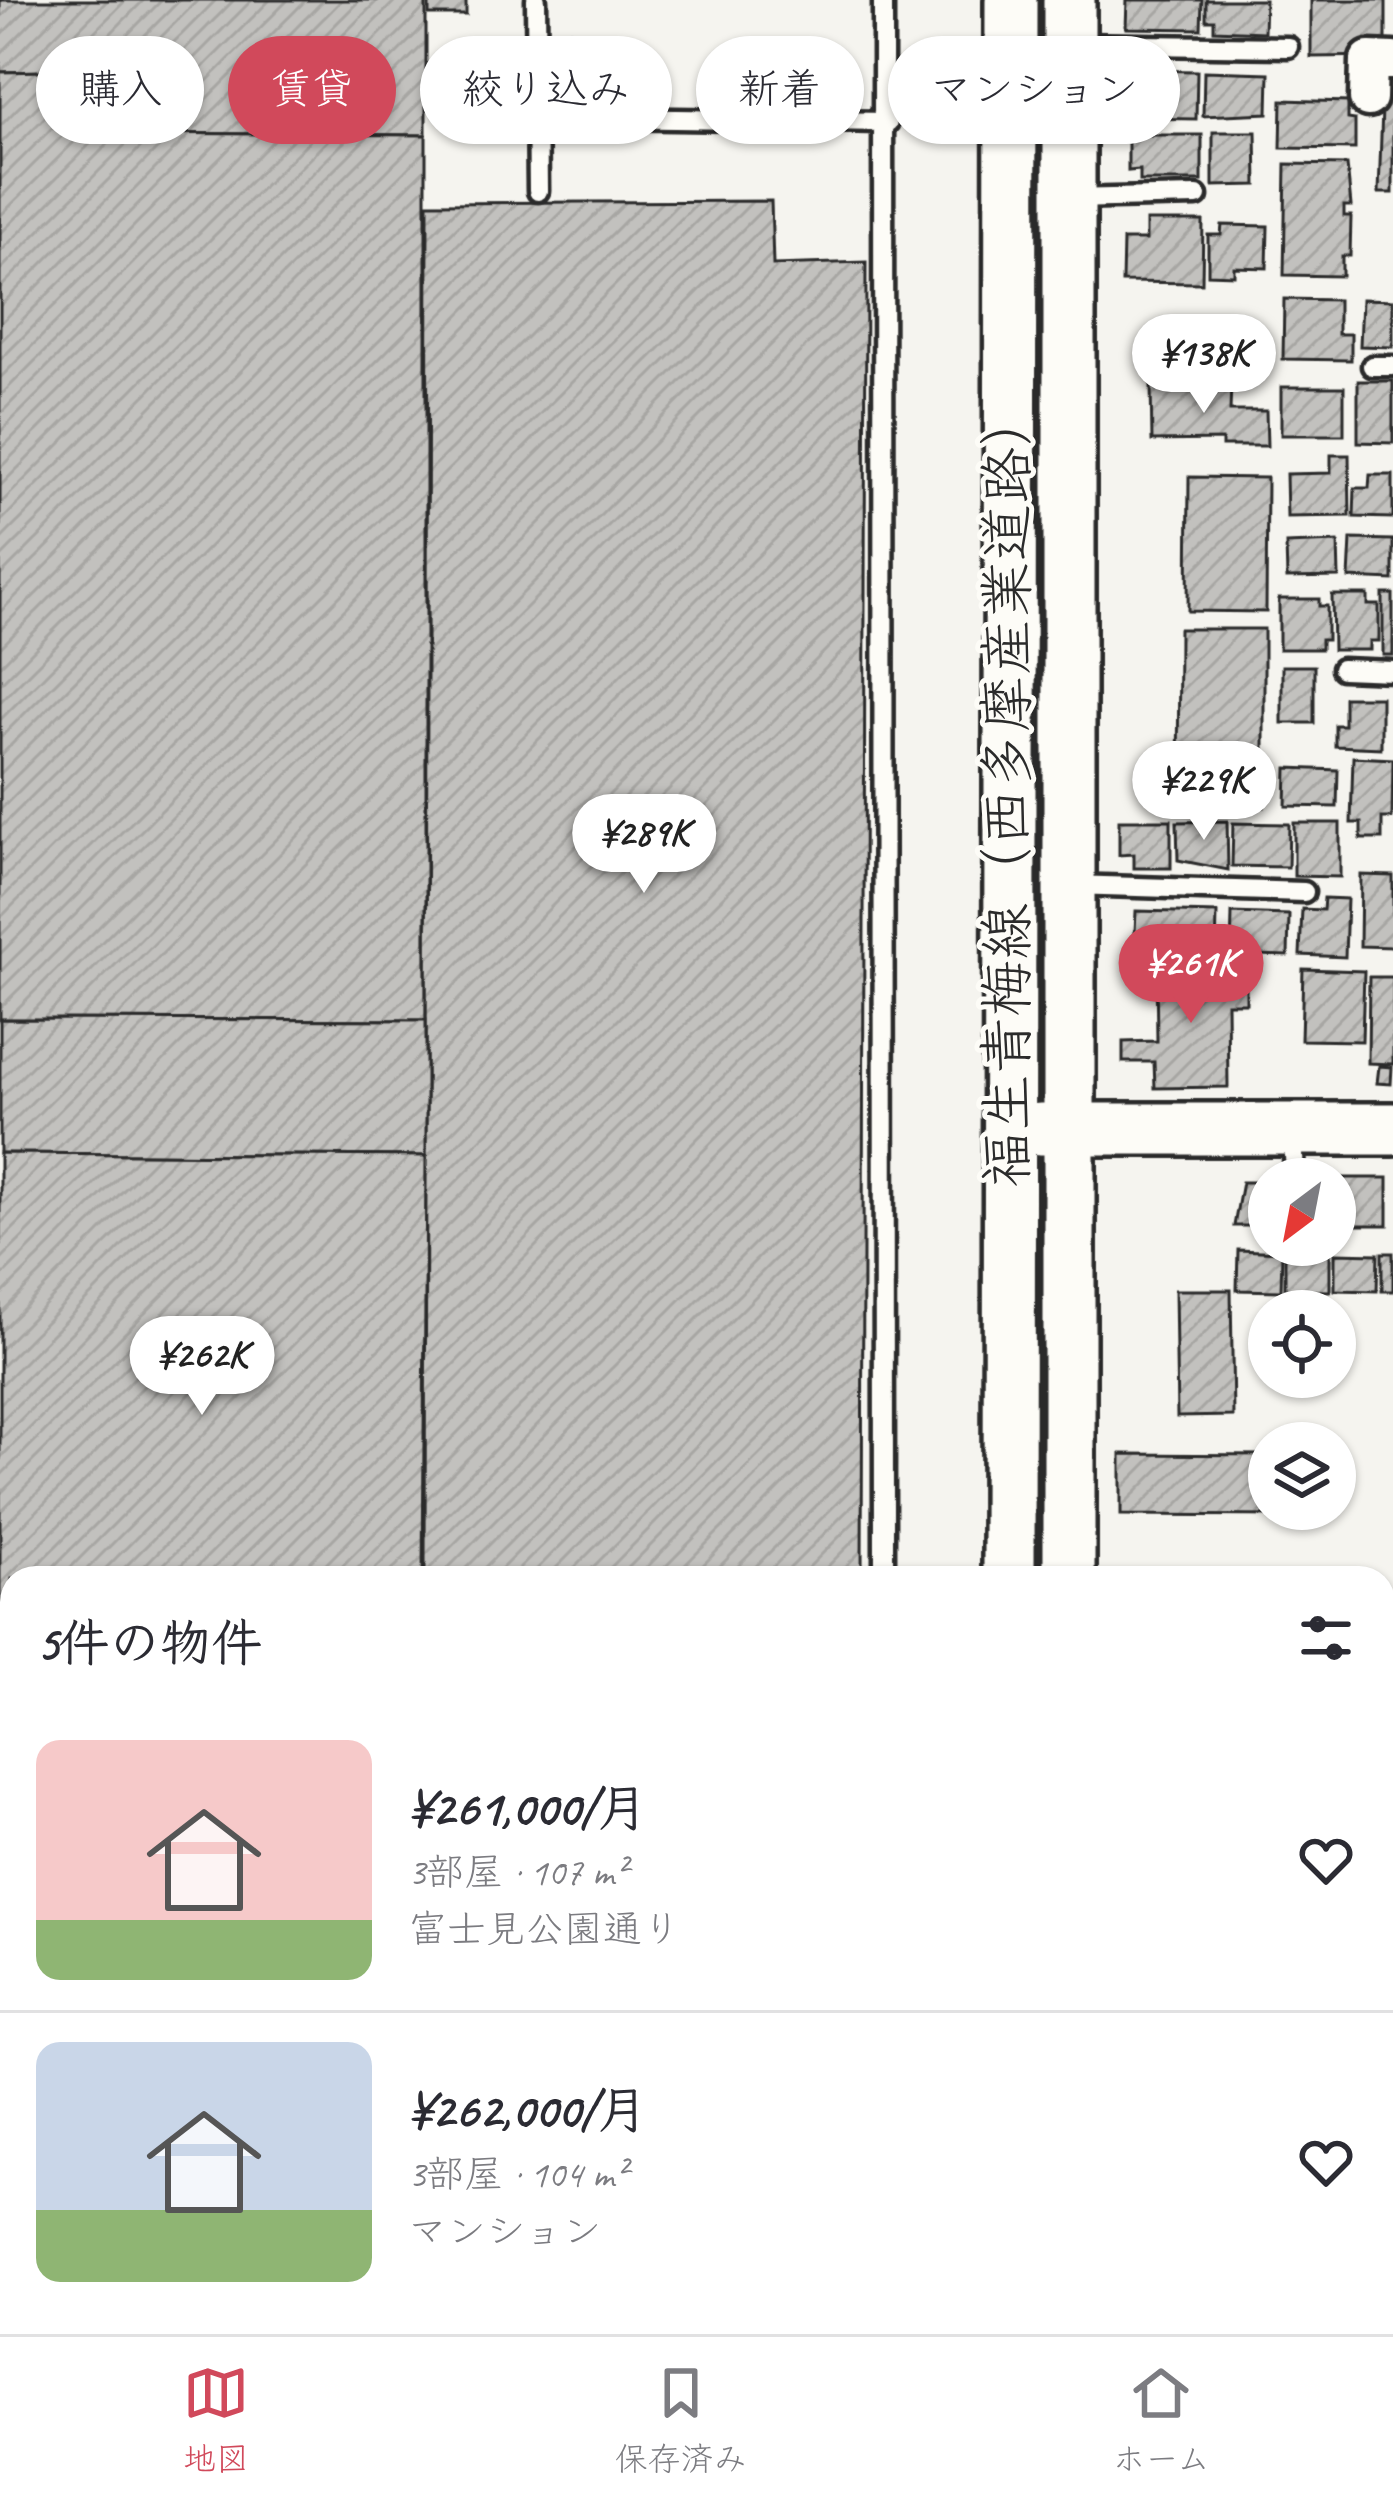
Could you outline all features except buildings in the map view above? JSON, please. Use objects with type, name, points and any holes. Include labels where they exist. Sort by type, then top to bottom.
[{"type":"main road","name":"福生青梅線（西多摩産業道路）","points":[[1009,1566],[1011,0]]},
{"type":"main road","name":"福生青梅線（西多摩産業道路）","points":[[1069,22],[1069,1566]]},
{"type":"main road","points":[[1010,1130],[1070,1129],[1294,1154],[1393,1129]]},
{"type":"street","points":[[1367,98],[1369,61],[1393,61]]},
{"type":"lane","points":[[536,0],[537,36]]},
{"type":"lane","points":[[884,0],[888,122],[884,1566]]},
{"type":"lane","points":[[1069,22],[1288,47]]},
{"type":"lane","points":[[672,119],[888,122]]},
{"type":"lane","points":[[538,190],[539,144]]},
{"type":"lane","points":[[1070,200],[1197,196]]},
{"type":"lane","points":[[1372,366],[1393,366]]},
{"type":"lane","points":[[1342,670],[1393,671]]},
{"type":"lane","points":[[1071,885],[1304,892]]},
{"type":"path","points":[[566,30],[571,36]]},
{"type":"shaded area","points":[[1033,0],[1045,0],[1045,36],[1034,36]]},
{"type":"shaded area","points":[[1035,144],[1045,144],[1044,345],[1038,347]]},
{"type":"shaded area","points":[[1040,381],[1046,383],[1042,1037],[1034,1032],[1035,387]]},
{"type":"shaded area","points":[[1040,1216],[1045,1328],[1040,1330],[1034,1324],[1035,1223]]}]
